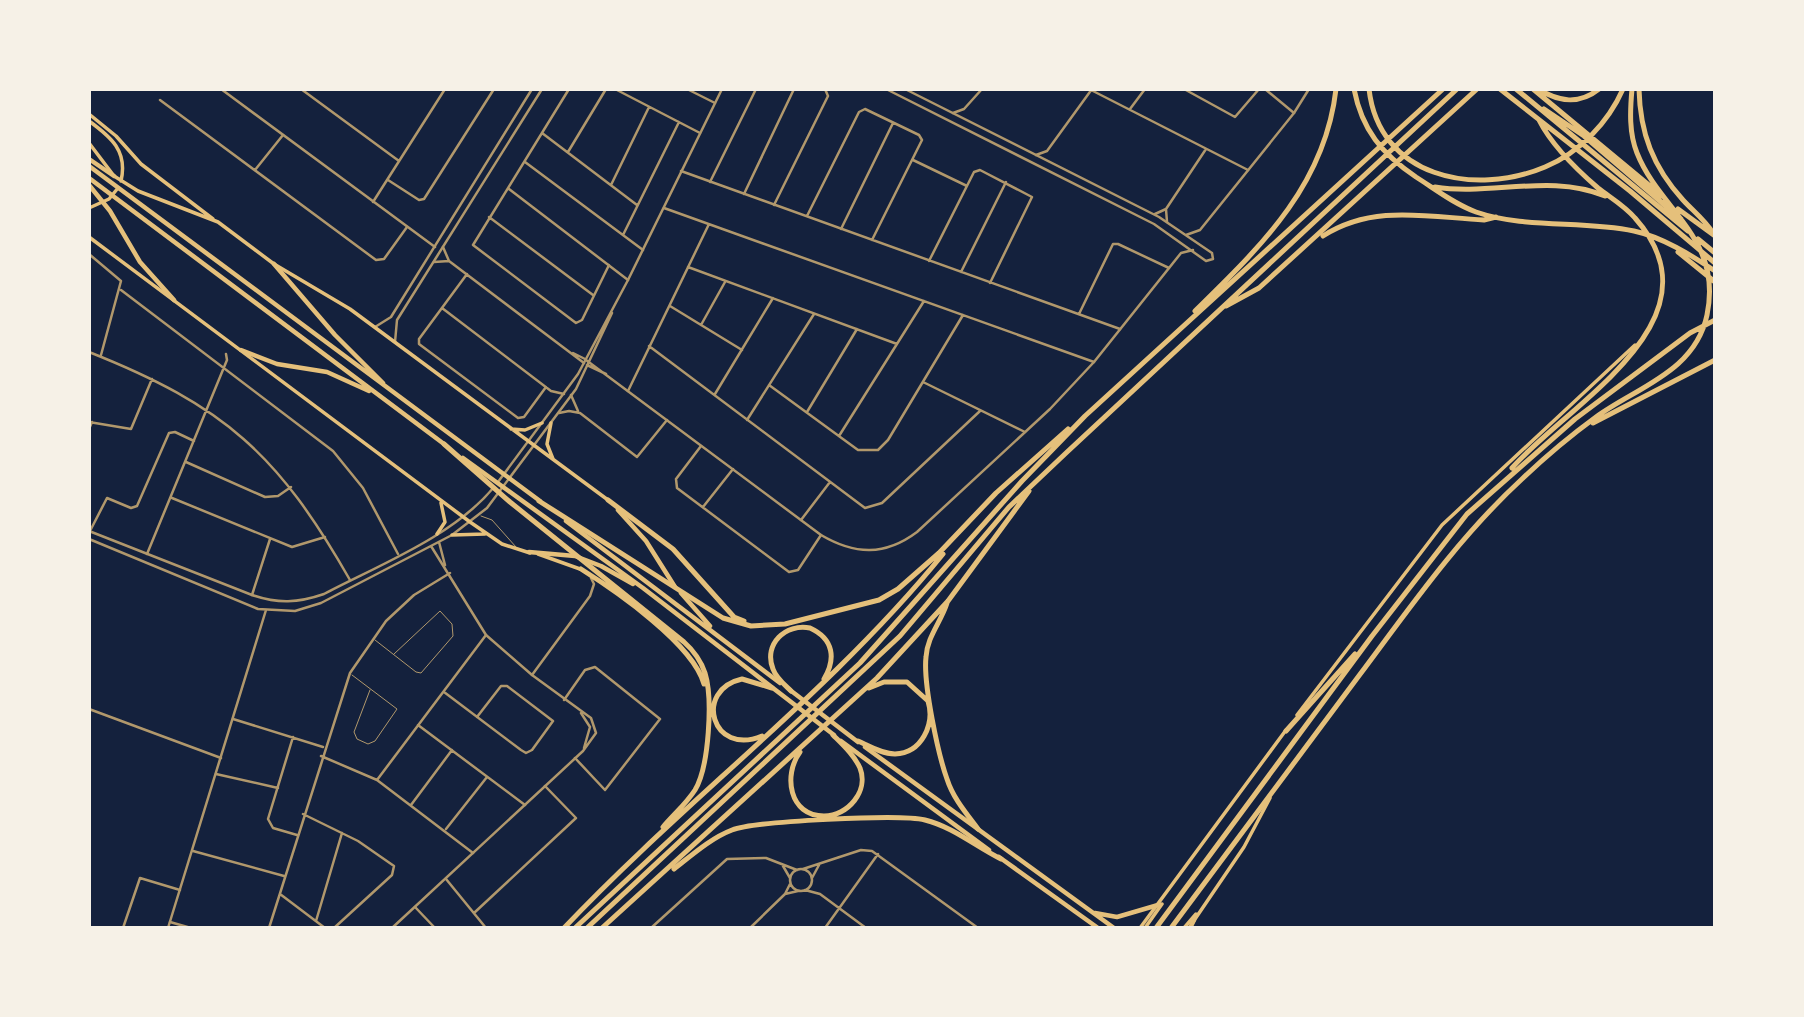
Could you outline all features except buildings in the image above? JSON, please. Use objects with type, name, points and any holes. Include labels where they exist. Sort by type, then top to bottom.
[{"type":"highway","points":[[1158,348],[1268,237],[1290,210],[1313,172],[1332,116],[1336,89]]},
{"type":"highway","points":[[1354,89],[1359,114],[1373,139],[1390,159],[1455,203],[1496,217],[1635,231],[1695,257],[1715,271]]},
{"type":"highway","points":[[1369,89],[1371,103],[1385,138],[1399,153],[1429,171],[1470,180],[1530,173],[1555,162],[1583,143],[1607,118],[1623,89]]},
{"type":"highway","points":[[575,928],[889,634],[1022,481],[1085,416],[1443,89]]},
{"type":"highway","points":[[587,928],[836,699],[900,636],[1009,507],[1457,89]]},
{"type":"highway","points":[[1217,311],[1259,288],[1478,89]]},
{"type":"highway","points":[[1500,89],[1630,191],[1715,263]]},
{"type":"highway","points":[[1516,89],[1715,253]]},
{"type":"highway","points":[[1535,89],[1568,101],[1585,98],[1599,89]]},
{"type":"highway","points":[[1535,89],[1715,236]]},
{"type":"highway","points":[[1171,928],[1446,559],[1511,489],[1595,417],[1677,367],[1703,327],[1709,299],[1706,269],[1696,239],[1645,169],[1634,145],[1632,89]]},
{"type":"highway","points":[[1639,89],[1642,121],[1654,161],[1661,174],[1715,236]]},
{"type":"highway","points":[[1532,102],[1570,126],[1685,222]]},
{"type":"highway","points":[[1501,481],[1520,459],[1632,356],[1648,335],[1660,303],[1660,274],[1652,244],[1635,218],[1565,156],[1539,120]]},
{"type":"highway","points":[[89,159],[114,176]]},
{"type":"highway","points":[[89,166],[858,741],[1114,928]]},
{"type":"highway","points":[[89,178],[444,444],[677,636],[699,660],[707,680],[708,699],[705,757],[699,781],[685,803],[647,846]]},
{"type":"highway","points":[[89,185],[110,211],[140,262],[174,300]]},
{"type":"highway","points":[[1432,187],[1464,192],[1567,186],[1615,201]]},
{"type":"highway","points":[[1308,245],[1340,225],[1375,215],[1484,220],[1496,217]]},
{"type":"highway","points":[[1670,246],[1715,282]]},
{"type":"highway","points":[[274,264],[351,352],[399,398]]},
{"type":"highway","points":[[1156,928],[1456,525],[1501,481],[1575,419],[1690,333],[1715,320]]},
{"type":"highway","points":[[241,350],[277,364],[327,372],[383,399]]},
{"type":"highway","points":[[1581,429],[1715,360]]},
{"type":"highway","points":[[539,500],[732,622],[767,626],[844,611],[879,600],[914,576],[1018,471],[1085,416]]},
{"type":"highway","points":[[454,453],[643,588],[833,735],[1098,928]]},
{"type":"highway","points":[[603,928],[861,693],[948,601],[1034,483]]},
{"type":"highway","points":[[608,500],[673,549],[734,617],[767,626]]},
{"type":"highway","points":[[608,500],[646,541],[677,589],[723,639]]},
{"type":"highway","points":[[564,928],[647,846],[819,686],[917,586],[969,522]]},
{"type":"highway","points":[[529,552],[587,560],[643,588]]},
{"type":"highway","points":[[581,569],[687,652],[698,668],[708,699]]},
{"type":"highway","points":[[948,601],[933,631],[926,656],[926,678],[947,778],[957,800],[978,829]]},
{"type":"highway","points":[[791,691],[773,671],[770,657],[775,640],[794,628],[816,631],[830,647],[831,667],[819,686]]},
{"type":"highway","points":[[1286,731],[1371,636]]},
{"type":"highway","points":[[765,735],[749,740],[732,739],[715,723],[713,707],[717,694],[735,681],[749,679],[772,688]]},
{"type":"highway","points":[[858,741],[885,752],[903,752],[922,740],[931,717],[923,694],[907,682],[884,682],[861,693]]},
{"type":"highway","points":[[808,742],[793,762],[788,781],[790,789],[801,806],[816,816],[833,815],[855,801],[862,775],[854,758],[833,735]]},
{"type":"highway","points":[[652,885],[718,837],[754,825],[878,818],[923,820],[954,831],[1001,859]]},
{"type":"highway","points":[[1093,913],[1117,917],[1140,913],[1158,905]]},
{"type":"highway","points":[[1086,919],[1091,928]]},
{"type":"highway","points":[[1187,928],[1194,920]]},
{"type":"main road","points":[[89,114],[116,136],[141,164],[274,264],[375,327],[508,429],[608,500]]},
{"type":"main road","points":[[89,121],[116,142],[123,161],[121,181],[109,199],[89,208]]},
{"type":"main road","points":[[89,143],[114,176],[138,191],[218,222]]},
{"type":"main road","points":[[89,237],[502,544],[581,569]]},
{"type":"main road","points":[[1142,928],[1286,731],[1442,525],[1648,335]]},
{"type":"main road","points":[[508,429],[525,430],[542,423]]},
{"type":"main road","points":[[551,423],[547,444],[560,465]]},
{"type":"main road","points":[[435,496],[441,501],[446,514],[437,534]]},
{"type":"main road","points":[[452,535],[471,532],[489,535]]},
{"type":"main road","points":[[1194,920],[1244,847],[1274,790]]},
{"type":"main road","points":[[1142,928],[1172,887]]},
{"type":"main road","points":[[1187,928],[1200,911]]},
{"type":"street","points":[[221,89],[435,247]]},
{"type":"street","points":[[301,89],[399,161]]},
{"type":"street","points":[[373,202],[445,89]]},
{"type":"street","points":[[388,180],[419,200],[424,199],[494,89]]},
{"type":"street","points":[[375,327],[391,317],[532,89]]},
{"type":"street","points":[[395,342],[397,320],[542,89]]},
{"type":"street","points":[[569,89],[473,245],[577,323],[582,320],[609,265]]},
{"type":"street","points":[[568,152],[606,89]]},
{"type":"street","points":[[615,89],[700,133]]},
{"type":"street","points":[[89,539],[266,611],[306,608],[373,577],[452,535],[478,516],[534,447],[571,395],[589,364],[722,89]]},
{"type":"street","points":[[710,182],[756,89]]},
{"type":"street","points":[[744,194],[794,89]]},
{"type":"street","points":[[774,205],[828,96],[825,89]]},
{"type":"street","points":[[886,89],[1109,201],[1182,241],[1206,261],[1212,260],[1212,253],[1154,214],[905,89]]},
{"type":"street","points":[[952,113],[964,109],[982,89]]},
{"type":"street","points":[[1130,110],[1144,89]]},
{"type":"street","points":[[1184,89],[1235,117],[1259,89]]},
{"type":"street","points":[[1193,94],[1196,89]]},
{"type":"street","points":[[1265,89],[1294,113]]},
{"type":"street","points":[[1198,243],[1200,230],[1294,113],[1309,89]]},
{"type":"street","points":[[691,90],[715,103]]},
{"type":"street","points":[[1036,155],[1046,151],[1091,90],[1248,170]]},
{"type":"street","points":[[160,100],[378,261],[384,259],[407,227]]},
{"type":"street","points":[[611,185],[649,107]]},
{"type":"street","points":[[964,109],[964,119]]},
{"type":"street","points":[[807,216],[859,112],[865,110],[921,138],[872,240]]},
{"type":"street","points":[[624,235],[678,122]]},
{"type":"street","points":[[841,229],[893,123]]},
{"type":"street","points":[[542,133],[638,205]]},
{"type":"street","points":[[255,170],[283,135]]},
{"type":"street","points":[[500,141],[502,146],[507,145]]},
{"type":"street","points":[[1154,214],[1166,209],[1206,149]]},
{"type":"street","points":[[495,150],[502,154]]},
{"type":"street","points":[[1046,151],[1048,161]]},
{"type":"street","points":[[913,159],[967,186]]},
{"type":"street","points":[[524,161],[643,250]]},
{"type":"street","points":[[929,261],[967,186],[979,169],[1030,194],[1032,199],[990,282]]},
{"type":"street","points":[[681,171],[1120,329]]},
{"type":"street","points":[[961,272],[1006,182]]},
{"type":"street","points":[[508,188],[628,280]]},
{"type":"street","points":[[664,208],[1094,362]]},
{"type":"street","points":[[1166,209],[1167,222]]},
{"type":"street","points":[[489,217],[594,296]]},
{"type":"street","points":[[628,391],[709,224]]},
{"type":"street","points":[[1186,235],[1200,230]]},
{"type":"street","points":[[443,247],[449,261],[573,353],[606,374],[821,535],[852,550],[893,548],[932,519],[1025,432],[1094,362],[1181,253],[1182,241]]},
{"type":"street","points":[[1079,314],[1113,244],[1170,268]]},
{"type":"street","points":[[1181,253],[1193,250]]},
{"type":"street","points":[[89,254],[119,277],[121,290],[101,356]]},
{"type":"street","points":[[433,262],[449,261]]},
{"type":"street","points":[[688,267],[897,344]]},
{"type":"street","points":[[467,274],[419,339],[420,345],[517,418],[524,416],[545,387]]},
{"type":"street","points":[[413,282],[420,285]]},
{"type":"street","points":[[701,325],[726,282]]},
{"type":"street","points":[[121,290],[312,431],[340,458],[363,488],[398,554]]},
{"type":"street","points":[[714,395],[773,298]]},
{"type":"street","points":[[839,436],[924,301]]},
{"type":"street","points":[[670,305],[742,350]]},
{"type":"street","points":[[442,308],[545,387],[564,394]]},
{"type":"street","points":[[194,441],[175,432],[169,433],[137,506],[131,508],[107,498],[90,531],[252,596],[271,602],[304,601],[350,580],[464,517],[489,493],[564,394],[614,309]]},
{"type":"street","points":[[747,420],[814,314]]},
{"type":"street","points":[[769,385],[858,450],[878,450],[888,440],[963,315]]},
{"type":"street","points":[[807,412],[857,329]]},
{"type":"street","points":[[649,346],[860,506],[874,507],[980,411]]},
{"type":"street","points":[[89,352],[152,379],[208,410],[261,453],[291,487],[326,537],[350,580]]},
{"type":"street","points":[[147,554],[208,410],[226,354]]},
{"type":"street","points":[[89,429],[91,422],[131,429],[152,379]]},
{"type":"street","points":[[923,382],[1025,432]]},
{"type":"street","points":[[551,391],[556,404]]},
{"type":"street","points":[[571,395],[578,413],[638,457],[667,420]]},
{"type":"street","points":[[559,413],[578,413]]},
{"type":"street","points":[[701,446],[675,483],[678,489],[789,572],[798,570],[821,535]]},
{"type":"street","points":[[186,462],[265,497],[278,496],[291,487]]},
{"type":"street","points":[[703,507],[733,469]]},
{"type":"street","points":[[802,520],[830,482]]},
{"type":"street","points":[[170,498],[296,547],[326,537]]},
{"type":"street","points":[[252,596],[270,538]]},
{"type":"street","points":[[439,542],[445,565]]},
{"type":"street","points":[[124,553],[124,548],[128,546]]},
{"type":"street","points":[[392,928],[583,751],[593,738],[595,726],[591,718],[532,675],[486,635],[431,546]]},
{"type":"street","points":[[377,565],[381,572]]},
{"type":"street","points":[[370,569],[374,572],[373,577]]},
{"type":"street","points":[[532,675],[594,588],[592,580],[581,569]]},
{"type":"street","points":[[269,928],[321,756],[350,673],[372,638],[401,606],[450,573]]},
{"type":"street","points":[[220,593],[224,591],[223,584]]},
{"type":"street","points":[[230,597],[234,588]]},
{"type":"street","points":[[169,928],[266,611]]},
{"type":"street","points":[[377,780],[486,635]]},
{"type":"street","points":[[564,700],[586,670],[595,667],[660,719],[605,790],[575,758]]},
{"type":"street","points":[[443,692],[477,717],[526,753],[532,750],[552,720],[507,686],[501,685],[477,717]]},
{"type":"street","points":[[89,709],[221,758]]},
{"type":"street","points":[[233,719],[324,747]]},
{"type":"street","points":[[418,725],[525,805]]},
{"type":"street","points":[[293,737],[269,824],[297,835]]},
{"type":"street","points":[[411,805],[452,750]]},
{"type":"street","points":[[321,756],[377,780],[473,853]]},
{"type":"street","points":[[216,774],[278,788]]},
{"type":"street","points":[[445,831],[487,777]]},
{"type":"street","points":[[474,913],[576,818],[545,786]]},
{"type":"street","points":[[303,814],[342,833],[391,863],[394,872],[334,928]]},
{"type":"street","points":[[316,921],[342,833]]},
{"type":"street","points":[[651,928],[724,861],[734,857],[762,857],[797,870],[860,850],[878,854],[978,928]]},
{"type":"street","points":[[192,851],[284,876]]},
{"type":"street","points":[[825,928],[878,854]]},
{"type":"street","points":[[804,890],[821,863]]},
{"type":"street","points":[[780,864],[799,891]]},
{"type":"street","points":[[803,869],[820,894]]},
{"type":"street","points":[[750,928],[785,894],[797,870]]},
{"type":"street","points":[[122,928],[140,878],[180,890]]},
{"type":"street","points":[[445,879],[486,928]]},
{"type":"street","points":[[785,894],[804,890],[820,894],[866,928]]},
{"type":"street","points":[[279,893],[325,928]]},
{"type":"street","points":[[415,907],[435,928]]},
{"type":"street","points":[[170,922],[191,928]]},
{"type":"lane","points":[[478,516],[492,520],[520,550]]},
{"type":"lane","points":[[372,638],[416,672],[423,673],[453,636],[452,624],[440,611],[394,654]]},
{"type":"lane","points":[[350,673],[397,709],[375,741],[368,744],[357,740],[354,732],[370,690]]}]
